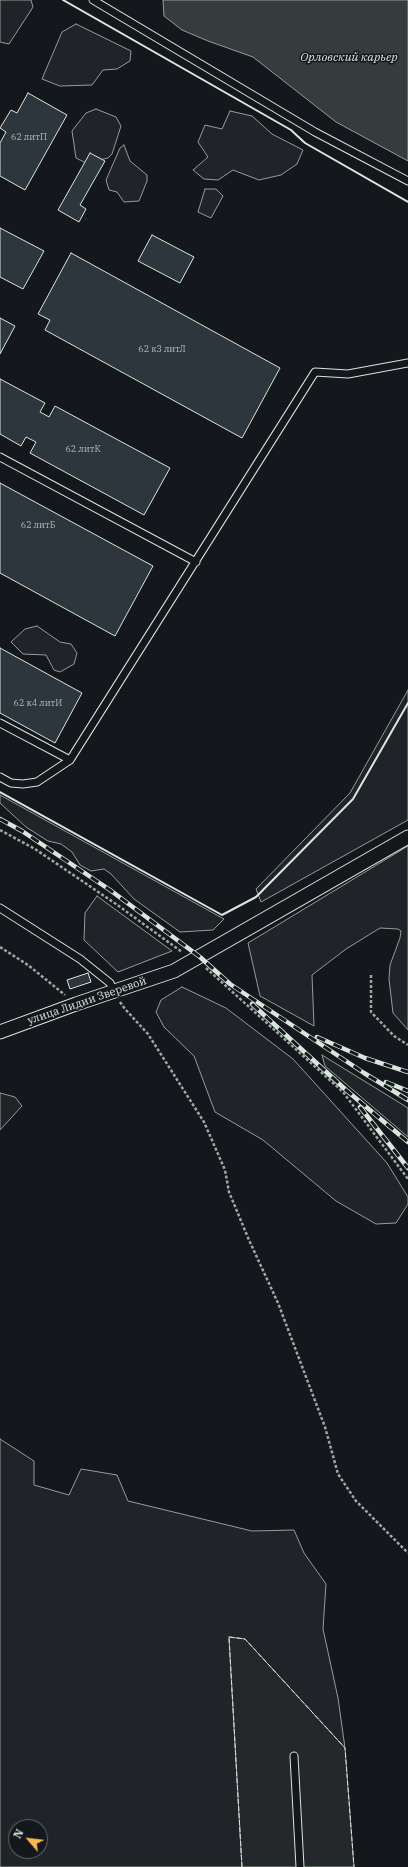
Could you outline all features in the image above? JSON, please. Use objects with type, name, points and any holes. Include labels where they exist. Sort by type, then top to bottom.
[{"type":"street","name":"улица Лидии Зверевой","points":[[0,1032],[76,1004],[174,971],[408,837]]},
{"type":"lane","points":[[93,0],[315,132],[408,181]]},
{"type":"lane","points":[[0,777],[11,783],[23,784],[37,782],[70,760],[315,372],[348,374],[408,363]]},
{"type":"lane","points":[[0,457],[196,562]]},
{"type":"lane","points":[[0,723],[70,760]]},
{"type":"lane","points":[[0,908],[80,959],[110,983],[114,991]]},
{"type":"lane","points":[[294,1756],[300,1867]]},
{"type":"path","points":[[0,830],[35,849],[195,960],[343,1092],[408,1179]]},
{"type":"path","points":[[0,947],[28,965],[76,1004]]},
{"type":"path","points":[[371,975],[371,1012],[394,1036],[408,1045]]},
{"type":"path","points":[[114,991],[125,1009],[148,1034],[204,1122],[225,1170],[232,1199],[278,1303],[325,1427],[338,1474],[356,1501],[408,1553]]},
{"type":"shaded area","points":[[0,0],[31,0],[33,7],[9,44],[0,42]]},
{"type":"shaded area","points":[[76,24],[131,51],[130,61],[117,69],[103,70],[92,85],[60,86],[42,79],[62,32]]},
{"type":"shaded area","points":[[96,109],[116,117],[121,126],[112,154],[108,158],[86,163],[76,158],[72,131],[86,113]]},
{"type":"shaded area","points":[[230,111],[252,116],[272,134],[303,150],[297,164],[281,175],[259,180],[233,170],[218,180],[204,179],[193,170],[208,157],[198,142],[205,125],[222,129]]},
{"type":"shaded area","points":[[124,145],[130,161],[147,175],[147,181],[139,201],[124,202],[117,192],[109,190],[106,180],[120,148]]},
{"type":"shaded area","points":[[205,189],[216,189],[223,196],[211,218],[198,212]]},
{"type":"shaded area","points":[[37,626],[60,642],[71,644],[77,653],[74,664],[60,672],[54,670],[46,655],[23,654],[11,642],[25,629]]},
{"type":"shaded area","points":[[408,690],[408,820],[261,902],[256,889],[350,793]]},
{"type":"shaded area","points":[[0,795],[224,919],[213,930],[180,932],[134,899],[111,874],[104,869],[91,871],[80,865],[72,852],[61,844],[48,841],[26,827],[0,803]]},
{"type":"shaded area","points":[[408,846],[408,1030],[393,1013],[389,979],[390,965],[400,938],[401,931],[398,929],[380,928],[346,949],[312,975],[314,1026],[260,996],[248,943]]},
{"type":"shaded area","points":[[97,896],[172,951],[118,972],[84,940],[85,913]]},
{"type":"shaded area","points":[[182,987],[226,1008],[293,1059],[387,1163],[408,1197],[408,1204],[396,1223],[376,1224],[336,1201],[263,1140],[215,1112],[194,1056],[164,1027],[156,1012],[161,1000]]},
{"type":"shaded area","points":[[322,1055],[408,1108],[408,1137],[325,1066]]},
{"type":"shaded area","points":[[0,1093],[15,1097],[22,1106],[0,1130]]},
{"type":"shaded area","points":[[0,1439],[34,1461],[34,1485],[69,1495],[81,1469],[117,1475],[128,1501],[252,1531],[294,1530],[304,1553],[326,1584],[323,1629],[338,1698],[345,1748],[245,1639],[229,1637],[242,1867],[0,1867]]},
{"type":"shaded area","points":[[229,1637],[245,1639],[345,1748],[354,1867],[242,1867]]},
{"type":"water","name":"Орловский карьер","points":[[163,0],[408,0],[408,161],[336,122],[253,57],[182,30],[164,16]]},
{"type":"building","points":[[28,93],[67,115],[25,190],[0,176],[0,143],[6,132],[0,128],[11,110],[17,113]]},
{"type":"building","points":[[90,153],[105,161],[80,205],[86,209],[79,222],[58,210]]},
{"type":"building","points":[[0,228],[44,251],[23,289],[0,277]]},
{"type":"building","points":[[152,235],[194,257],[180,283],[138,261]]},
{"type":"building","points":[[71,253],[280,368],[242,438],[45,330],[50,320],[38,314]]},
{"type":"building","points":[[0,318],[15,326],[0,354]]},
{"type":"building","points":[[0,379],[45,403],[40,412],[49,417],[55,406],[170,468],[144,515],[30,453],[36,442],[26,437],[21,446],[0,434]]},
{"type":"building","points":[[0,483],[153,566],[115,636],[0,573]]},
{"type":"building","points":[[0,648],[82,693],[55,743],[0,713]]},
{"type":"building","points":[[88,973],[91,982],[70,989],[67,980]]},
{"type":"railway","points":[[0,819],[22,831],[110,890],[200,957],[230,984],[364,1073],[408,1100]]},
{"type":"railway","points":[[252,1004],[346,1090],[408,1142]]},
{"type":"railway","points":[[317,1037],[365,1058],[408,1072]]},
{"type":"railway","points":[[386,1082],[408,1091]]},
{"type":"railway","points":[[360,1107],[408,1168]]},
{"type":"fence","points":[[242,1867],[229,1637],[245,1639],[345,1748],[354,1867]]},
{"type":"wall","points":[[63,0],[291,130],[305,143],[408,202]]},
{"type":"wall","points":[[0,792],[222,915],[256,897],[353,799],[408,703]]}]
